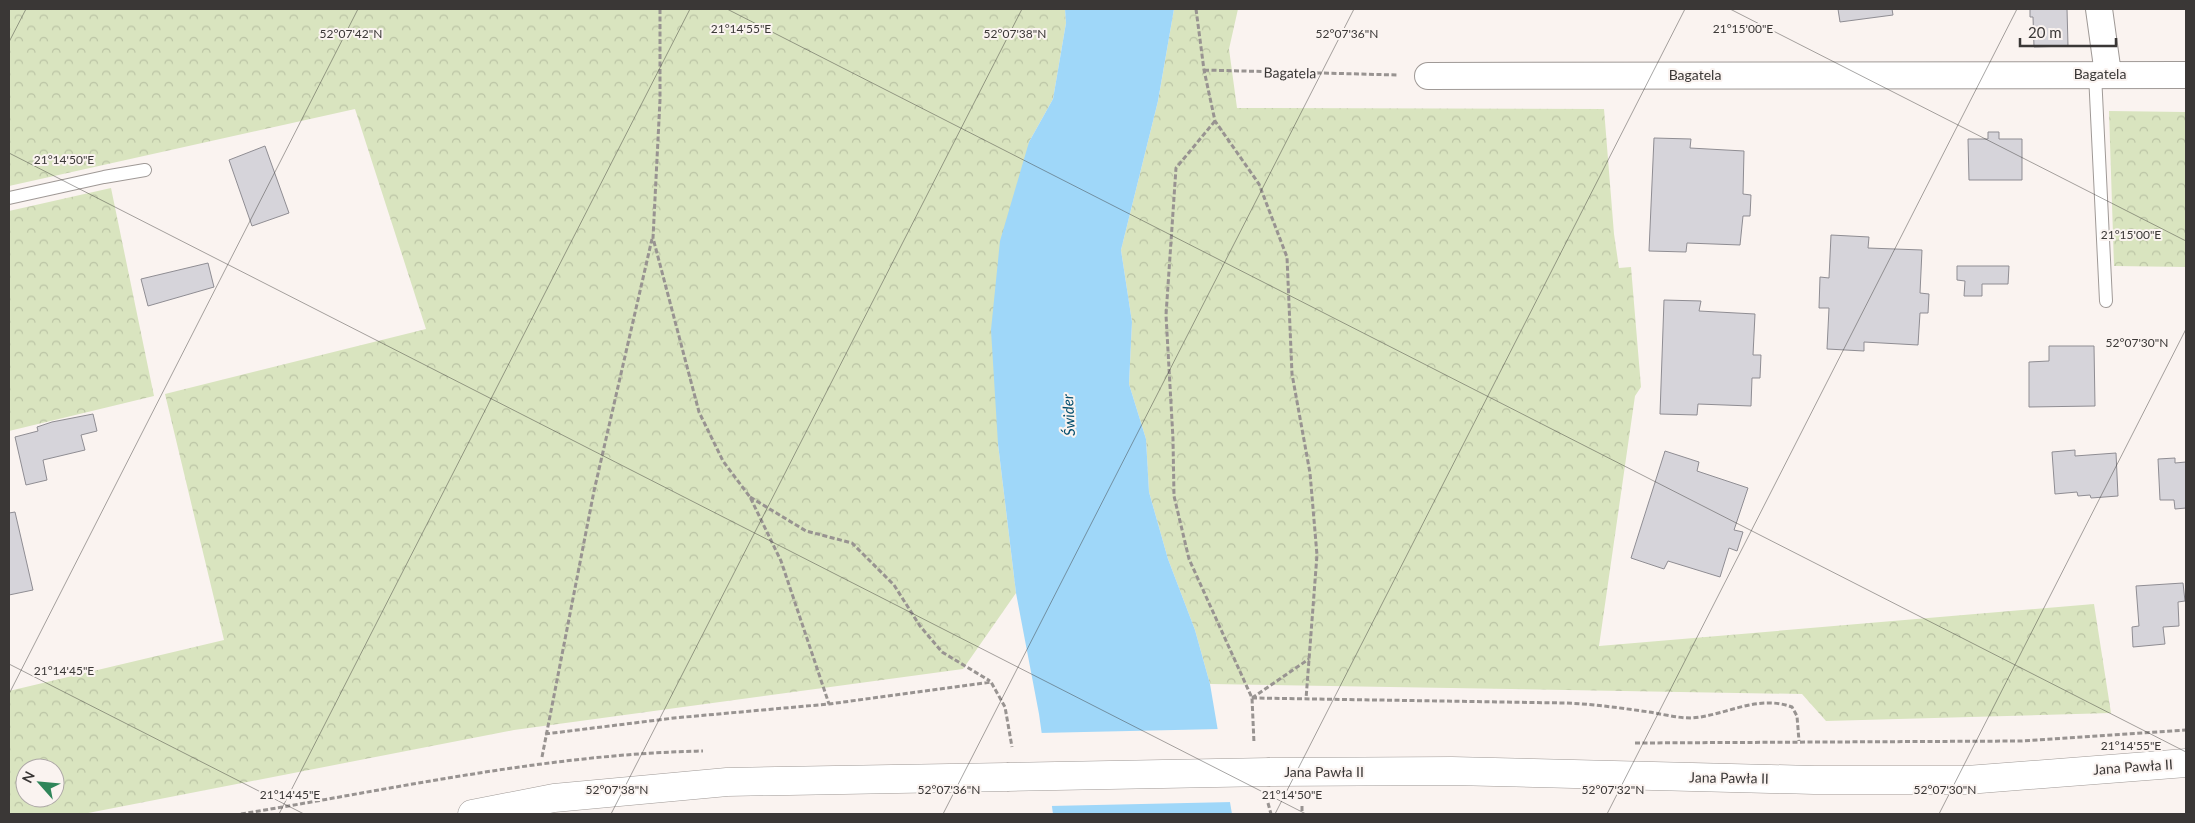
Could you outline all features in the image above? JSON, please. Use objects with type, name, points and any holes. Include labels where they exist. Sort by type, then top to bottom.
[{"type":"main road","name":"Jana Pawła II","points":[[472,814],[554,798],[727,782],[1010,767],[1270,772],[1452,771],[1814,780],[1967,780],[2186,763]]},
{"type":"street","points":[[2098,9],[2101,74]]},
{"type":"street","name":"Bagatela","points":[[1428,76],[2186,75]]},
{"type":"lane","points":[[2101,74],[2106,301]]},
{"type":"lane","points":[[9,198],[145,170]]},
{"type":"path","points":[[542,757],[594,491],[653,238],[660,100],[660,9]]},
{"type":"path","points":[[1196,9],[1204,70],[1215,121],[1259,184],[1287,257],[1292,374],[1310,473],[1318,555],[1306,699]]},
{"type":"path","name":"Bagatela","points":[[1204,70],[1428,76]]},
{"type":"path","points":[[1215,121],[1176,168],[1166,315],[1173,439],[1174,496],[1189,559],[1252,698]]},
{"type":"path","points":[[653,238],[699,412],[723,462],[750,497],[781,561],[829,704]]},
{"type":"path","points":[[750,497],[806,531],[852,543],[894,584],[920,626],[942,652],[991,682],[1005,707],[1010,767]]},
{"type":"path","points":[[1252,698],[1309,658]]},
{"type":"path","points":[[545,734],[674,718],[829,704],[991,682]]},
{"type":"path","points":[[1252,698],[1593,704],[1690,718],[1756,704],[1782,703],[1792,707],[1797,716],[1799,741],[2021,741],[2186,730]]},
{"type":"path","points":[[1302,806],[1302,814]]},
{"type":"green space","points":[[9,9],[1065,9],[1066,23],[1053,99],[1029,142],[998,444],[1016,593],[963,669],[514,730],[83,814],[9,814],[9,691],[224,640],[165,394],[426,329],[355,109],[9,186]]},
{"type":"green space","points":[[1174,9],[1238,9],[1229,49],[1237,108],[1604,109],[1614,234],[1619,268],[1631,267],[1641,387],[1635,396],[1599,646],[2094,604],[2111,713],[1826,721],[1802,694],[1210,684],[1195,630],[1168,559],[1149,492],[1146,439],[1129,384],[1132,322],[1121,250],[1158,101]]},
{"type":"green space","points":[[2109,111],[2186,112],[2186,267],[2114,266]]},
{"type":"green space","points":[[111,188],[154,396],[9,431],[9,211]]},
{"type":"water","name":"Świder","points":[[1065,9],[1174,9],[1158,101],[1121,250],[1132,322],[1129,384],[1146,439],[1149,492],[1168,559],[1195,630],[1210,684],[1232,814],[1053,814],[1039,714],[1016,593],[998,444],[991,330],[1000,241],[1029,142],[1053,99],[1066,23]]},
{"type":"pier","points":[[1220,729],[1233,802],[1050,806],[1039,733]]},
{"type":"building","points":[[1838,9],[1892,9],[1893,15],[1840,22]]},
{"type":"building","points":[[2030,9],[2067,9],[2068,46],[2034,47],[2033,17],[2030,17]]},
{"type":"building","points":[[1988,132],[1999,132],[1999,139],[2022,139],[2022,180],[1969,180],[1968,139],[1988,139]]},
{"type":"building","points":[[1654,138],[1691,139],[1690,148],[1744,151],[1743,194],[1751,195],[1750,216],[1743,216],[1740,245],[1687,243],[1686,252],[1649,251]]},
{"type":"building","points":[[265,146],[289,213],[252,226],[229,160]]},
{"type":"building","points":[[1831,235],[1869,237],[1868,248],[1922,250],[1920,293],[1929,294],[1928,313],[1920,313],[1918,345],[1864,342],[1864,351],[1827,349],[1829,308],[1819,308],[1820,277],[1829,278]]},
{"type":"building","points":[[208,263],[214,287],[148,306],[141,279]]},
{"type":"building","points":[[1957,266],[2009,266],[2008,284],[1982,284],[1982,296],[1964,296],[1965,281],[1957,280]]},
{"type":"building","points":[[1664,300],[1701,301],[1699,311],[1755,314],[1753,355],[1761,355],[1760,378],[1752,378],[1751,406],[1698,404],[1697,415],[1660,414]]},
{"type":"building","points":[[2049,346],[2094,346],[2095,406],[2029,407],[2029,362],[2049,361]]},
{"type":"building","points":[[93,414],[97,431],[81,435],[85,450],[43,460],[47,480],[26,485],[15,437],[38,431],[37,427],[52,422]]},
{"type":"building","points":[[2075,450],[2075,456],[2116,453],[2118,496],[2091,498],[2090,495],[2078,496],[2077,492],[2055,494],[2052,452]]},
{"type":"building","points":[[1665,451],[1699,462],[1697,471],[1748,488],[1734,530],[1743,532],[1737,551],[1729,548],[1720,577],[1668,561],[1664,569],[1631,558]]},
{"type":"building","points":[[2175,458],[2175,463],[2186,462],[2186,508],[2175,509],[2174,500],[2160,500],[2158,459]]},
{"type":"building","points":[[15,512],[33,590],[9,595],[9,513]]},
{"type":"building","points":[[2183,583],[2185,601],[2178,602],[2179,626],[2163,627],[2165,644],[2133,647],[2132,627],[2139,626],[2136,586]]}]
